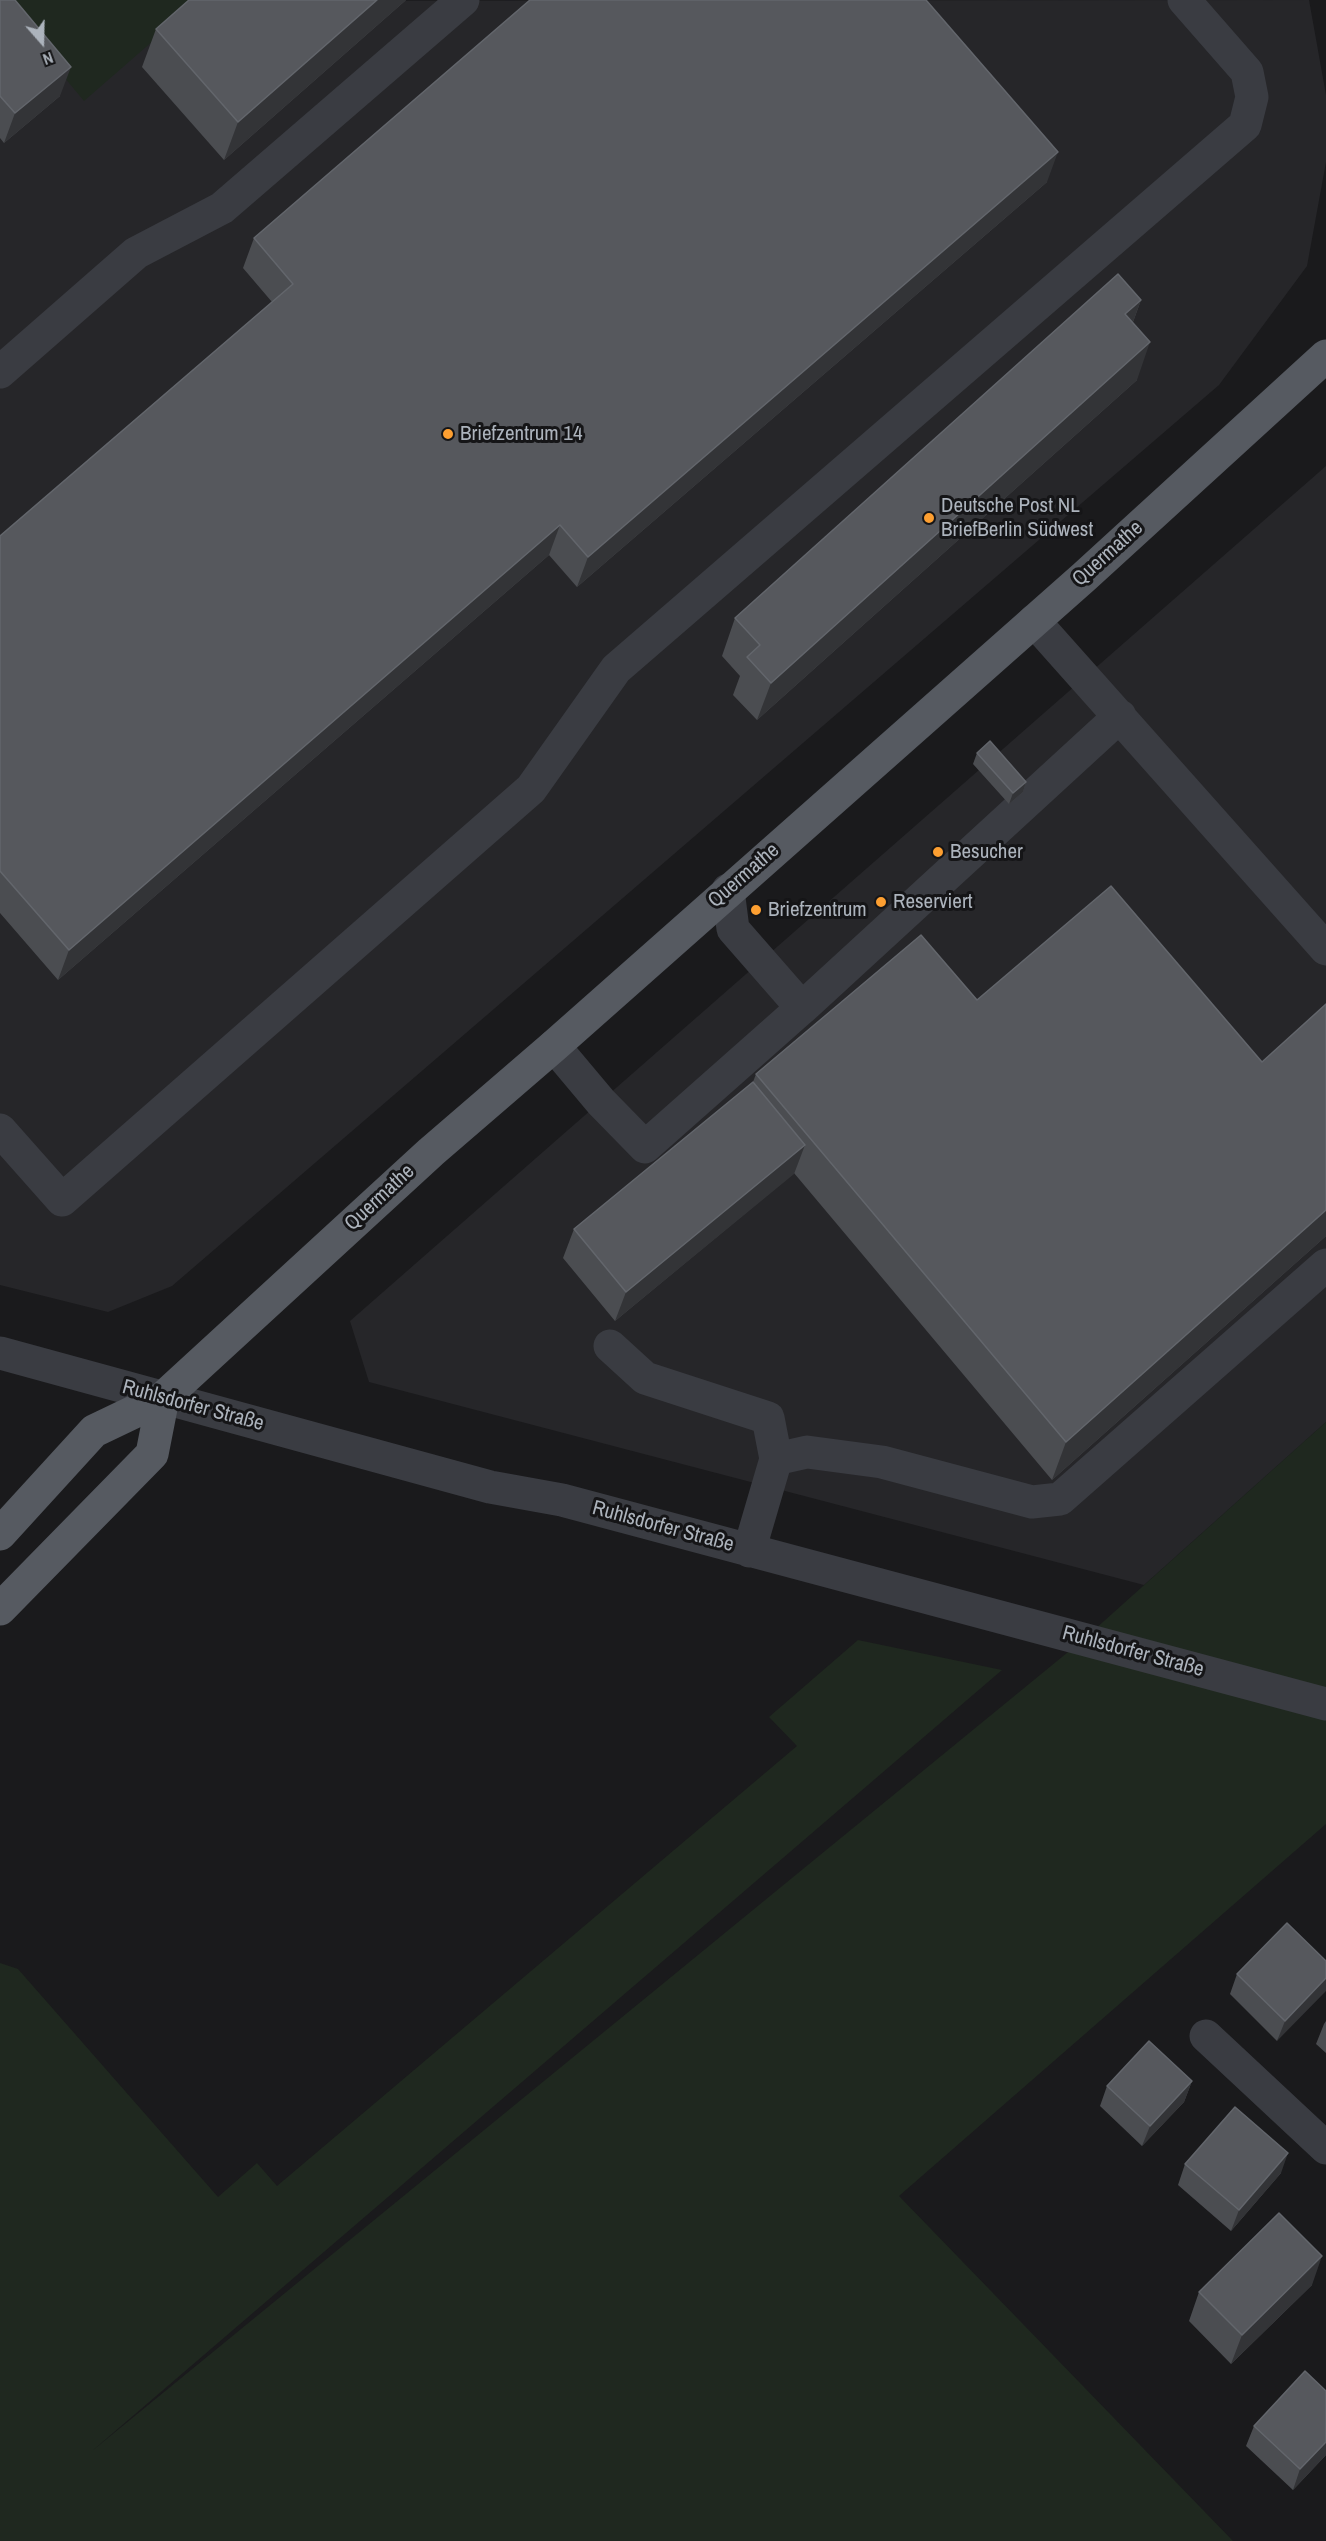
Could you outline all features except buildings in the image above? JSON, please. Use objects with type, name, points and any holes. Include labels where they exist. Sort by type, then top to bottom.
[{"type":"main road","name":"Quermathe","points":[[0,1534],[94,1431],[163,1398],[431,1152],[1035,621],[1326,356]]},
{"type":"main road","points":[[0,1609],[152,1454],[163,1398]]},
{"type":"street","points":[[0,372],[136,253],[222,208],[463,0]]},
{"type":"street","points":[[0,1130],[62,1200],[531,789],[616,669],[1245,125],[1252,97],[1247,72],[1184,0]]},
{"type":"street","points":[[1035,621],[1326,949]]},
{"type":"street","points":[[554,1046],[601,1102],[645,1147],[802,1008],[1120,716]]},
{"type":"street","points":[[728,890],[733,928],[802,1008]]},
{"type":"street","points":[[776,1459],[807,1452],[882,1462],[1032,1502],[1060,1498],[1326,1265]]},
{"type":"street","points":[[610,1346],[645,1377],[768,1418],[776,1459],[749,1551]]},
{"type":"street","name":"Ruhlsdorfer Straße","points":[[0,1353],[490,1487],[562,1500],[1326,1704]]},
{"type":"street","points":[[1206,2036],[1326,2148]]},
{"type":"shaded area","points":[[0,0],[200,0],[84,101]]},
{"type":"shaded area","points":[[1309,0],[1326,95],[1326,162],[1307,266],[1219,385],[172,1286],[108,1312],[0,1285],[0,1]]},
{"type":"shaded area","points":[[1326,466],[1326,1422],[1144,1585],[369,1382],[350,1321]]},
{"type":"shaded area","points":[[1326,1422],[1326,1824],[899,2196],[1233,2541],[0,2541],[0,1963],[18,1969],[218,2197],[257,2163],[277,2186],[797,1746],[769,1717],[858,1640],[1002,1670],[92,2451],[1084,1639]]},
{"type":"place","name":"Briefzentrum 14","points":[[448,434]]},
{"type":"place","name":"Deutsche Post NL BriefBerlin Südwest","points":[[929,518]]},
{"type":"place","name":"Besucher","points":[[938,852]]},
{"type":"place","name":"Reserviert","points":[[881,902]]},
{"type":"place","name":"Briefzentrum","points":[[756,910]]}]
